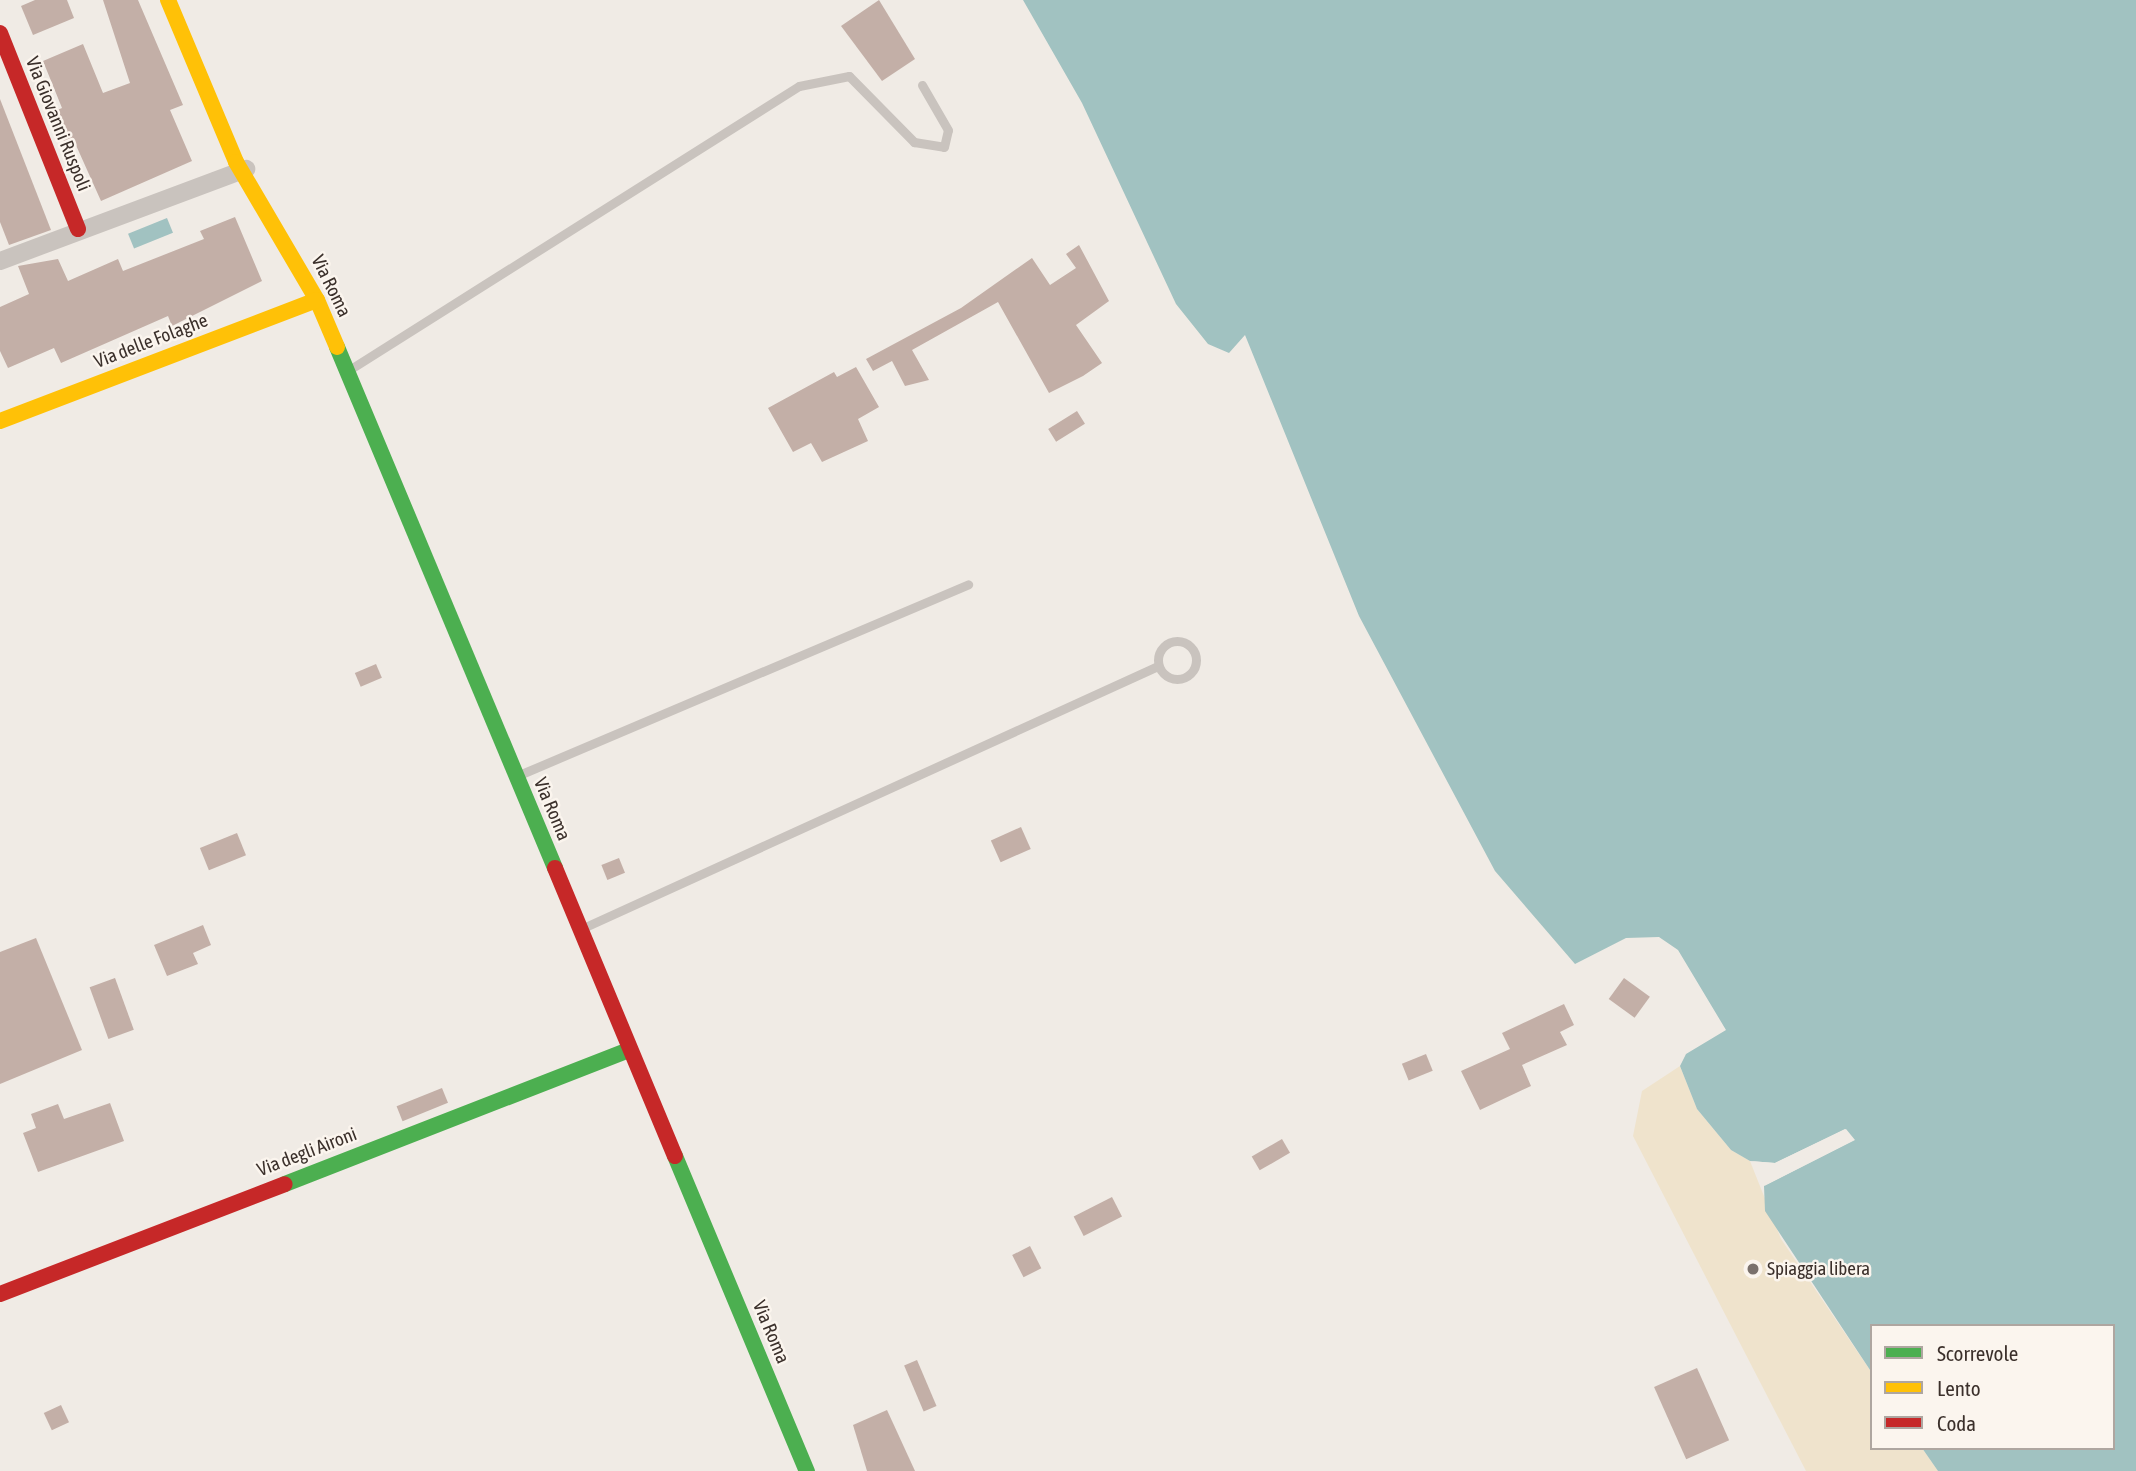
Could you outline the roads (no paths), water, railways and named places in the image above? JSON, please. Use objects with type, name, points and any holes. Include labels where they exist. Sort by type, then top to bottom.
[{"type":"street","name":"Via Roma","points":[[167,0],[236,162],[246,169],[317,300],[807,1471]]},
{"type":"street","name":"Via Roma","points":[[187,0],[253,157],[246,169]]},
{"type":"street","name":"Via Giovanni Ruspoli","points":[[0,33],[78,229]]},
{"type":"street","points":[[0,261],[78,229],[246,169]]},
{"type":"street","name":"Via delle Folaghe","points":[[0,421],[317,300]]},
{"type":"street","name":"Via degli Aironi","points":[[0,1294],[629,1050]]},
{"type":"lane","points":[[346,372],[799,86],[849,75],[914,142],[944,147],[948,130],[922,85]]},
{"type":"lane","points":[[515,777],[968,584]]},
{"type":"lane","points":[[1170,641],[1182,641],[1195,653],[1186,677],[1166,676],[1158,666],[1158,654],[1170,641]]},
{"type":"lane","points":[[579,930],[1158,666]]},
{"type":"water","points":[[1023,0],[2136,0],[2136,1471],[1938,1471],[1923,1450],[2115,1450],[2115,1324],[1870,1324],[1870,1370],[1765,1211],[1764,1186],[1854,1140],[1845,1129],[1775,1163],[1750,1161],[1731,1150],[1697,1109],[1680,1066],[1686,1054],[1726,1030],[1678,950],[1659,937],[1626,938],[1575,964],[1495,871],[1359,616],[1245,335],[1229,353],[1208,344],[1176,304],[1082,103]]},
{"type":"water","points":[[167,218],[173,233],[134,249],[128,234]]},
{"type":"place","name":"Spiaggia libera","points":[[1753,1269]]}]
